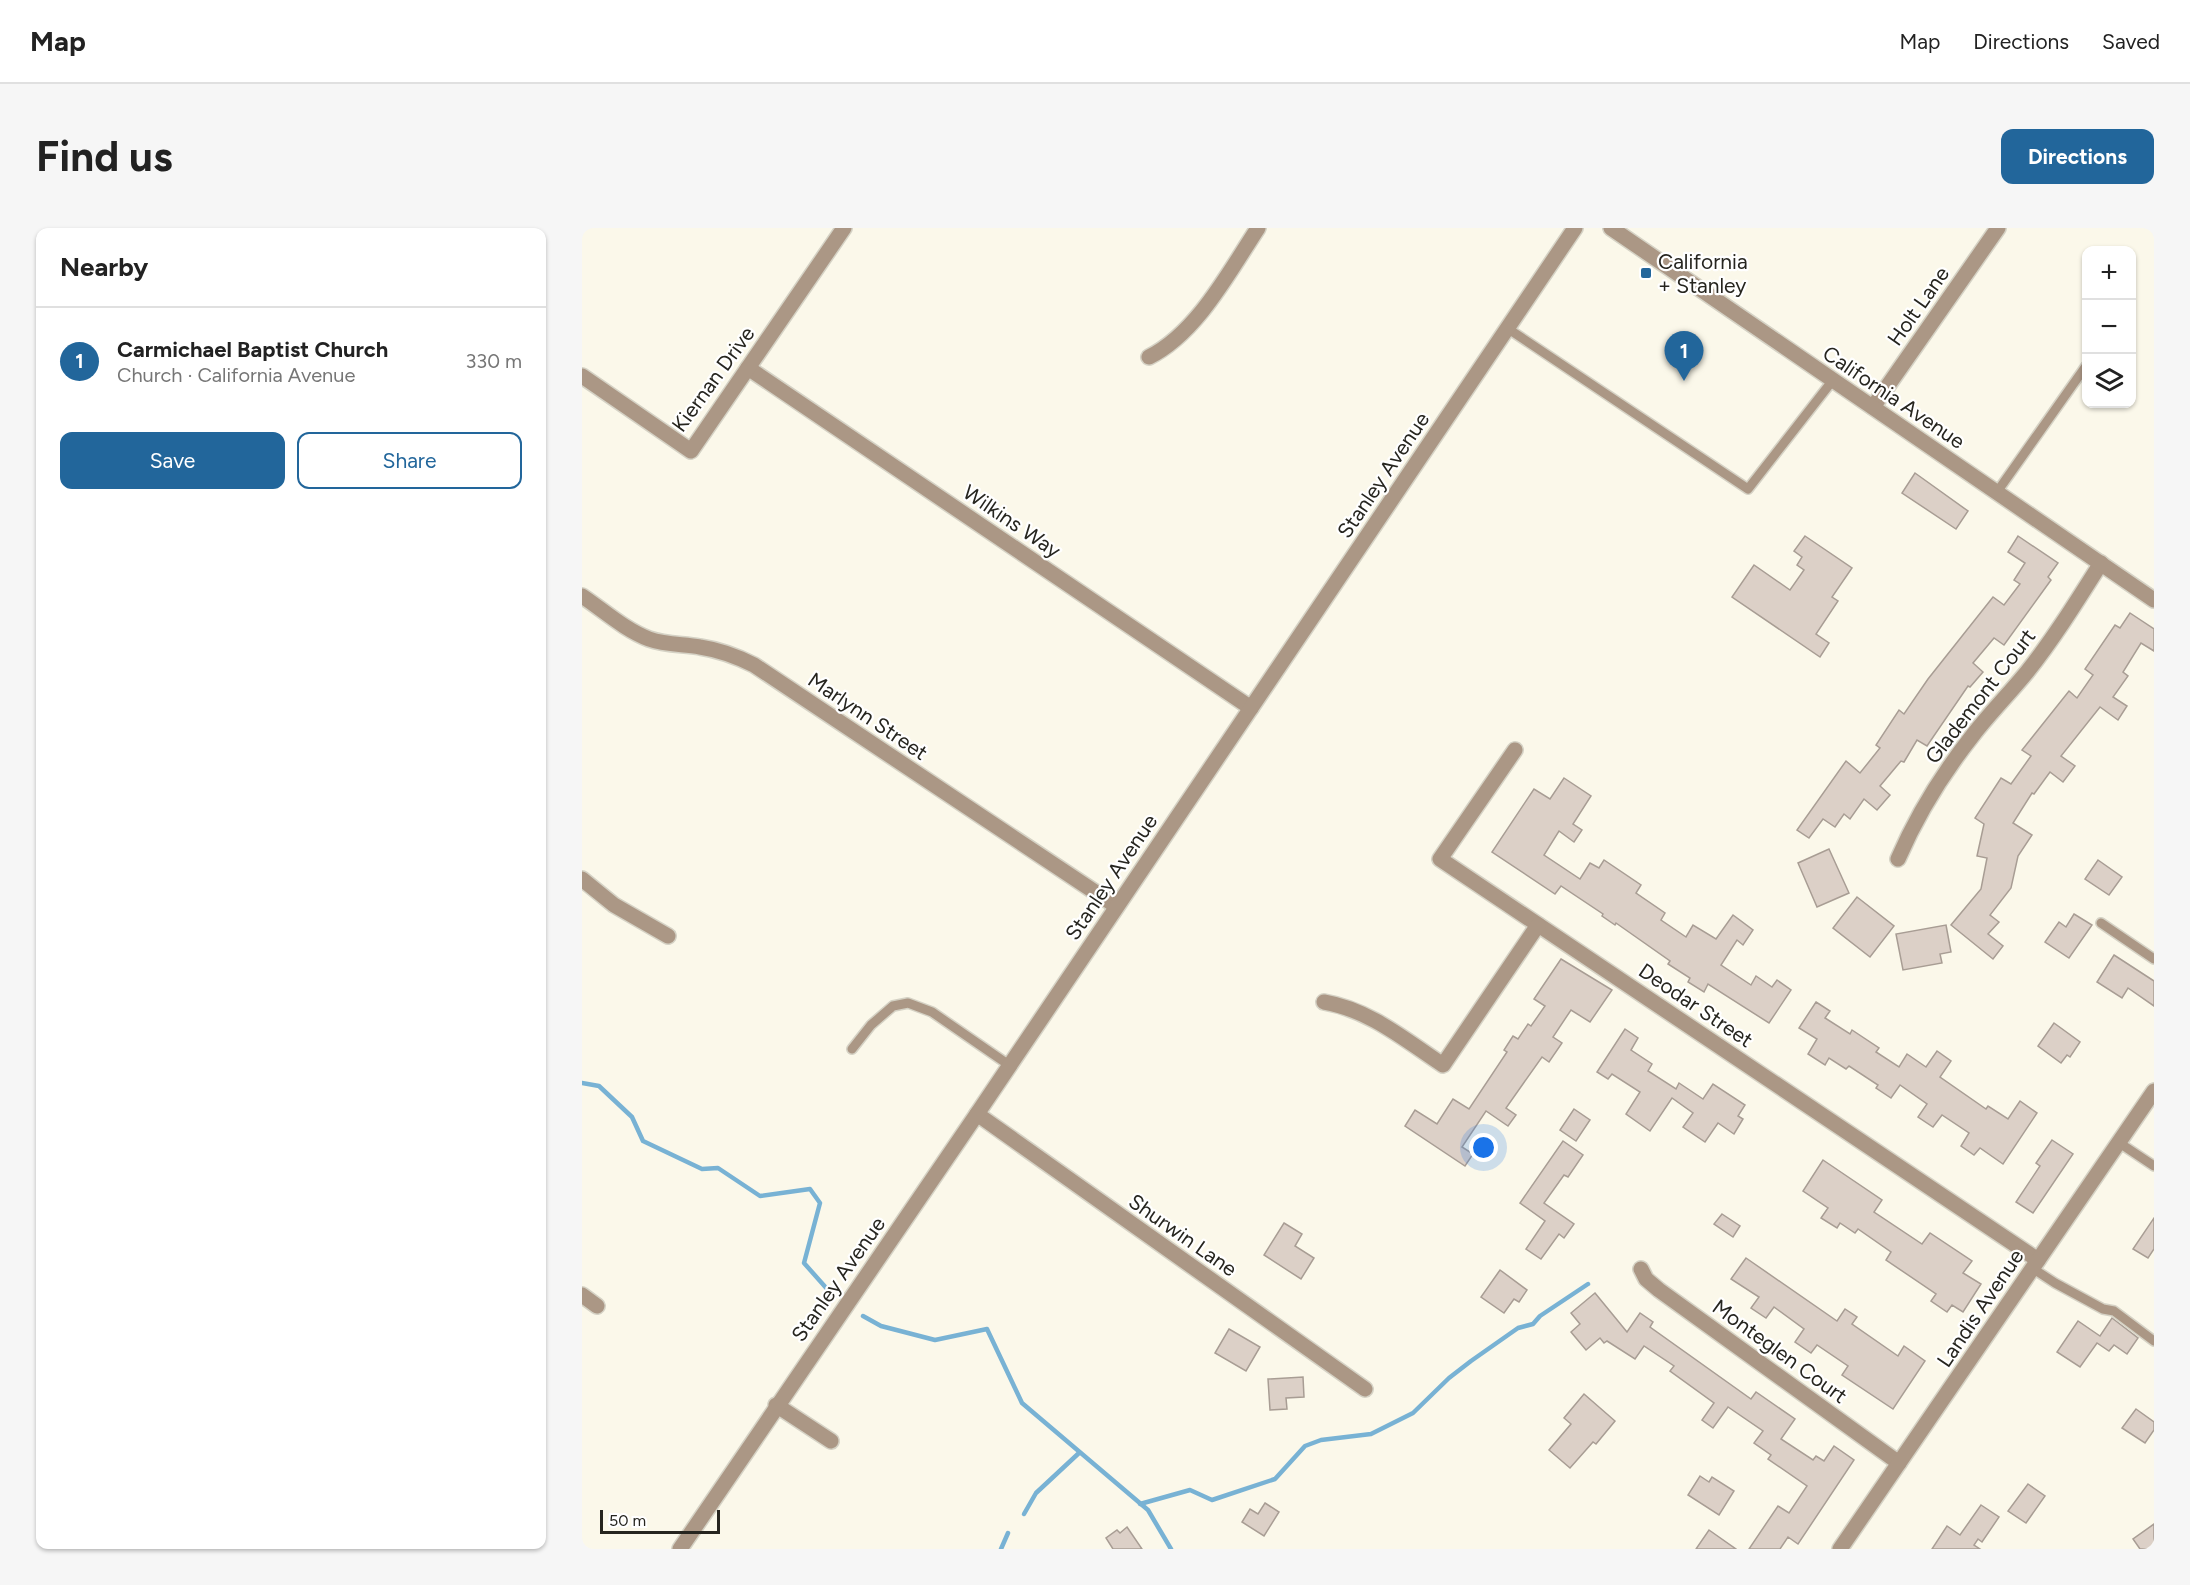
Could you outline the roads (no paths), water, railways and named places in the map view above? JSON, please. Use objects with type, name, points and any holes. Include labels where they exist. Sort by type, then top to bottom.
[{"type":"street","name":"Kiernan Drive","points":[[582,376],[691,451],[844,228]]},
{"type":"street","points":[[1149,357],[1174,342],[1192,325],[1258,228]]},
{"type":"street","name":"Stanley Avenue","points":[[680,1549],[776,1405],[977,1114],[1575,228]]},
{"type":"street","name":"California Avenue","points":[[1611,228],[2154,600]]},
{"type":"street","name":"Holt Lane","points":[[1873,407],[1998,228]]},
{"type":"street","name":"Wilkins Way","points":[[748,368],[1251,708]]},
{"type":"street","name":"Glademont Court","points":[[1898,859],[1918,817],[1940,781],[1973,735],[2027,672],[2065,621],[2101,563]]},
{"type":"street","name":"Marlynn Street","points":[[582,596],[651,640],[721,651],[754,664],[1116,906]]},
{"type":"street","name":"Deodar Street","points":[[1515,750],[1440,859],[2035,1264]]},
{"type":"street","points":[[582,879],[614,905],[668,936]]},
{"type":"street","points":[[1324,1002],[1363,1014],[1443,1065],[1538,925]]},
{"type":"street","name":"Landis Avenue","points":[[1840,1549],[2154,1090]]},
{"type":"street","name":"Shurwin Lane","points":[[977,1114],[1365,1389]]},
{"type":"street","name":"Monteglen Court","points":[[1641,1269],[1646,1279],[1659,1290],[1899,1463]]},
{"type":"street","points":[[582,1295],[597,1306]]},
{"type":"street","points":[[776,1405],[831,1440]]},
{"type":"lane","points":[[1507,328],[1748,489],[1833,380]]},
{"type":"lane","points":[[1997,492],[2082,372]]},
{"type":"lane","points":[[2101,923],[2154,959]]},
{"type":"lane","points":[[852,1049],[871,1025],[893,1006],[908,1003],[932,1012],[1009,1065]]},
{"type":"lane","points":[[2118,1142],[2154,1166]]},
{"type":"lane","points":[[2035,1264],[2055,1283],[2103,1310],[2114,1311],[2154,1341]]},
{"type":"waterway","points":[[582,1083],[599,1086],[632,1117],[643,1141],[702,1169],[718,1168],[760,1196],[810,1189],[820,1203],[804,1263],[828,1290]]},
{"type":"waterway","points":[[1140,1504],[1190,1490],[1212,1500],[1275,1479],[1305,1446],[1321,1440],[1371,1434],[1413,1413],[1449,1378],[1471,1361],[1518,1328],[1533,1324],[1540,1316],[1588,1284]]},
{"type":"waterway","points":[[863,1316],[881,1326],[935,1340],[987,1329],[1022,1403],[1148,1510],[1171,1549]]},
{"type":"waterway","points":[[1024,1514],[1036,1493],[1079,1453]]},
{"type":"waterway","points":[[1001,1549],[1008,1533]]},
{"type":"place","name":"California + Stanley","points":[[1646,273]]},
{"type":"place","name":"Carmichael Baptist Church","points":[[1684,381]]}]
